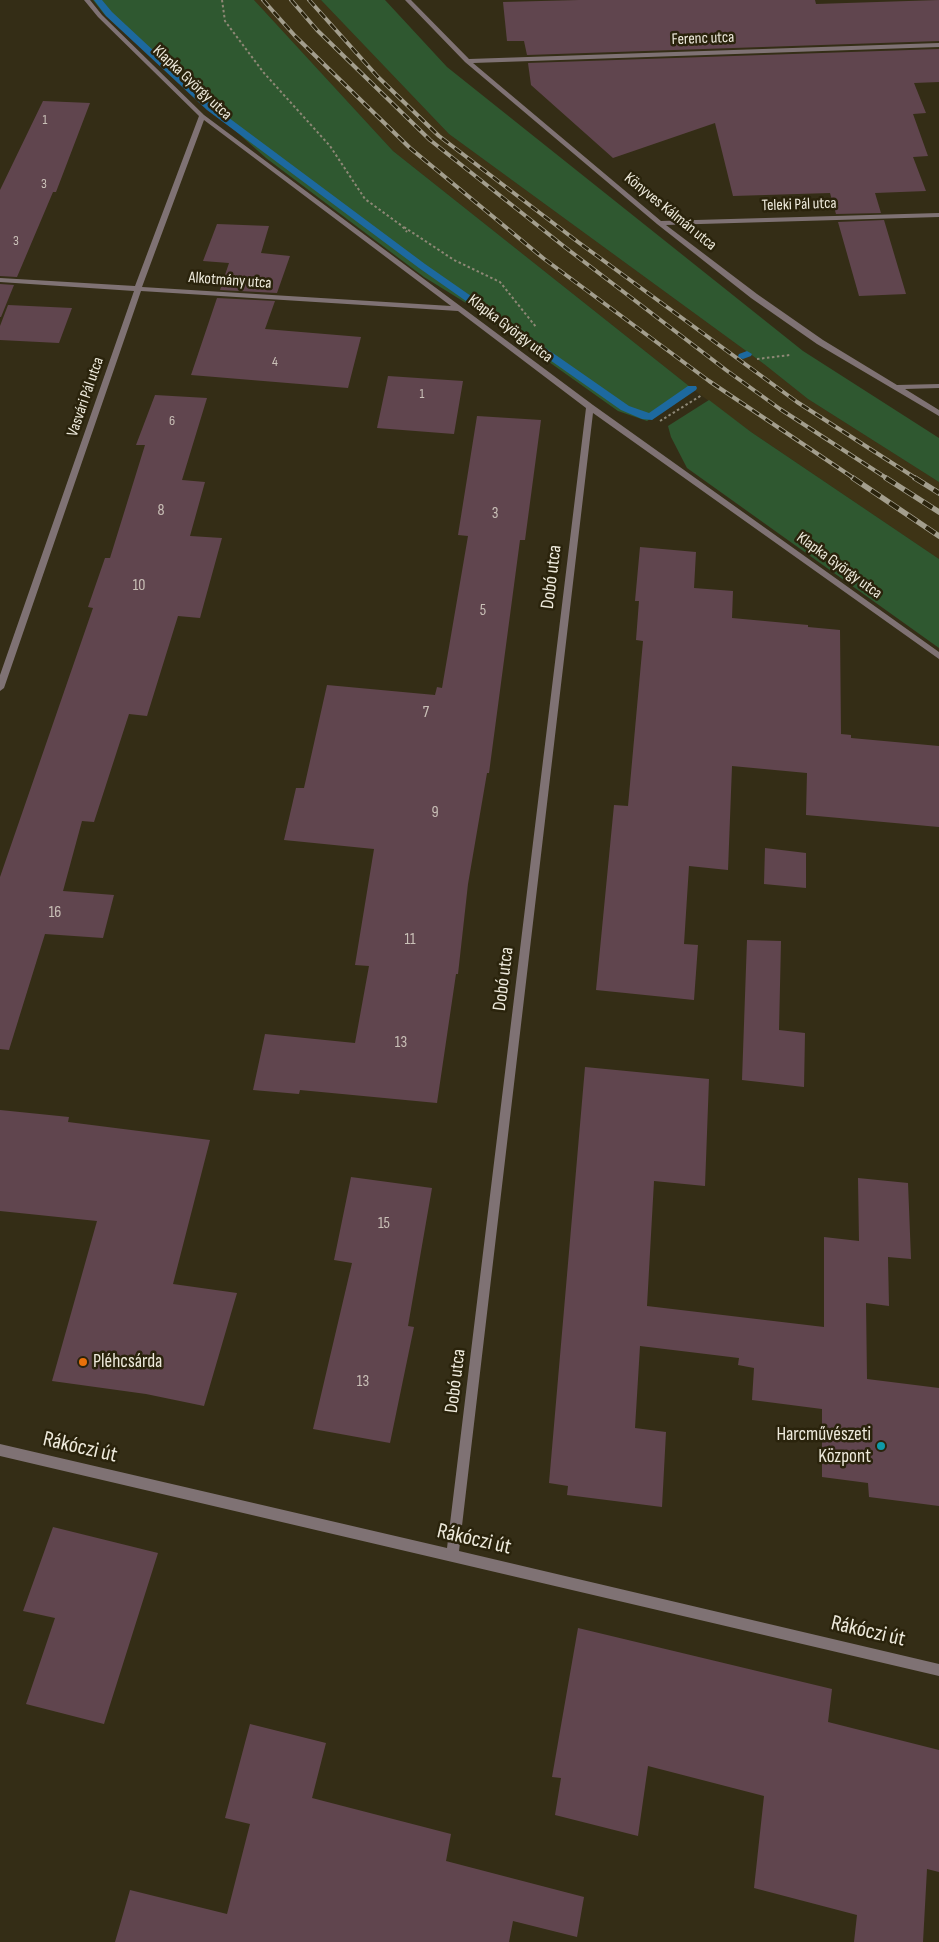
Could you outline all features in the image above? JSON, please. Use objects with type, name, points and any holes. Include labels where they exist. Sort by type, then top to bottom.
[{"type":"street","name":"Klapka György utca","points":[[87,0],[100,16],[202,116],[590,407],[939,656]]},
{"type":"street","name":"Könyves Kálmán utca","points":[[408,0],[467,61],[659,223],[754,296],[820,342],[939,413]]},
{"type":"street","name":"Ferenc utca","points":[[467,61],[939,44]]},
{"type":"street","name":"Vasvári Pál utca","points":[[0,688],[138,288],[202,116]]},
{"type":"street","name":"Teleki Pál utca","points":[[659,223],[939,215]]},
{"type":"street","name":"Alkotmány utca","points":[[0,280],[458,309]]},
{"type":"street","points":[[898,387],[939,386]]},
{"type":"street","name":"Dobó utca","points":[[452,1556],[590,407]]},
{"type":"street","name":"Rákóczi út","points":[[0,1450],[939,1670]]},
{"type":"path","points":[[222,0],[225,21],[264,73],[330,146],[366,200],[454,260],[500,282],[533,325],[540,331]]},
{"type":"path","points":[[402,226],[411,238]]},
{"type":"path","points":[[634,438],[702,395]]},
{"type":"shaded area","points":[[254,0],[321,0],[449,134],[764,364],[808,399],[939,482],[939,559],[751,432],[694,390],[393,151]]},
{"type":"green space","points":[[93,0],[254,0],[393,151],[694,390],[647,421],[618,411],[466,303],[424,277],[266,158],[104,14]]},
{"type":"green space","points":[[321,0],[385,0],[447,67],[803,351],[939,438],[939,482],[808,399],[764,364],[449,134]]},
{"type":"green space","points":[[709,400],[751,432],[939,559],[939,648],[687,468],[671,437],[668,426]]},
{"type":"building","points":[[579,0],[815,0],[816,4],[939,0],[939,41],[527,55],[524,41],[507,41],[503,2]]},
{"type":"building","points":[[939,49],[939,82],[914,83],[926,113],[913,114],[928,156],[913,157],[926,191],[875,193],[881,213],[836,214],[830,193],[733,196],[715,123],[613,158],[531,85],[528,63]]},
{"type":"building","points":[[43,101],[90,103],[56,192],[53,192],[17,277],[0,276],[0,190]]},
{"type":"building","points":[[884,220],[906,294],[859,296],[838,222]]},
{"type":"building","points":[[217,224],[269,226],[261,253],[290,256],[277,293],[220,290],[229,263],[203,261]]},
{"type":"building","points":[[0,284],[14,285],[1,317],[0,317]]},
{"type":"building","points":[[217,298],[275,301],[265,329],[361,337],[348,388],[191,375]]},
{"type":"building","points":[[8,305],[72,308],[59,343],[0,340],[0,326]]},
{"type":"building","points":[[388,376],[463,381],[454,434],[377,428]]},
{"type":"building","points":[[155,395],[207,398],[182,480],[205,482],[190,536],[222,538],[200,618],[178,616],[147,716],[129,714],[94,822],[82,821],[63,891],[114,895],[103,938],[45,934],[9,1050],[0,1049],[0,877],[93,608],[88,607],[105,558],[110,558],[145,445],[136,445]]},
{"type":"building","points":[[477,416],[541,420],[525,540],[520,540],[489,773],[487,773],[468,884],[458,974],[456,974],[437,1103],[300,1090],[299,1094],[253,1090],[265,1034],[355,1043],[369,966],[355,965],[374,849],[284,840],[296,788],[304,788],[327,685],[435,695],[437,687],[442,688],[468,536],[458,535]]},
{"type":"building","points":[[640,547],[696,552],[694,588],[733,591],[732,618],[840,630],[841,734],[851,735],[851,738],[939,746],[939,827],[806,815],[807,773],[732,766],[728,870],[689,866],[684,944],[698,945],[694,1000],[596,990],[614,805],[628,806],[643,641],[636,640],[639,601],[635,601]]},
{"type":"building","points":[[765,848],[806,853],[806,888],[764,884]]},
{"type":"building","points":[[747,940],[781,941],[779,1030],[805,1033],[804,1087],[742,1080]]},
{"type":"building","points":[[585,1067],[709,1079],[705,1186],[654,1181],[647,1306],[824,1327],[824,1237],[859,1241],[858,1178],[908,1183],[911,1259],[888,1257],[889,1306],[866,1303],[867,1379],[939,1388],[939,1506],[869,1497],[868,1483],[822,1477],[822,1409],[752,1400],[754,1368],[738,1365],[739,1358],[640,1346],[635,1428],[666,1432],[662,1507],[567,1495],[568,1486],[549,1483]]},
{"type":"building","points":[[0,1110],[69,1117],[68,1122],[210,1140],[173,1284],[237,1293],[204,1406],[146,1394],[52,1381],[97,1221],[0,1211]]},
{"type":"building","points":[[351,1177],[432,1188],[408,1326],[414,1327],[390,1443],[313,1429],[352,1263],[334,1260]]},
{"type":"building","points":[[53,1527],[158,1553],[104,1724],[26,1704],[55,1618],[23,1611]]},
{"type":"building","points":[[578,1628],[832,1689],[828,1722],[939,1750],[939,1872],[927,1869],[923,1942],[854,1942],[857,1915],[754,1888],[764,1796],[648,1766],[638,1836],[555,1815],[561,1778],[552,1777]]},
{"type":"building","points":[[250,1724],[326,1743],[312,1798],[451,1834],[446,1861],[584,1897],[577,1937],[513,1921],[509,1942],[115,1942],[130,1890],[227,1914],[250,1824],[225,1818]]},
{"type":"waterway","points":[[98,0],[109,14],[210,108],[422,266],[625,408],[646,417],[652,416],[692,388]]},
{"type":"waterway","points":[[743,356],[747,354]]},
{"type":"railway","points":[[263,0],[295,36],[410,148],[543,258],[709,381],[855,479]]},
{"type":"railway","points":[[291,0],[317,30],[430,140],[566,248],[726,370],[780,409],[888,479]]},
{"type":"railway","points":[[309,0],[378,77],[439,136],[578,242],[797,402],[917,479]]},
{"type":"railway","points":[[853,478],[939,536]]},
{"type":"railway","points":[[886,478],[939,512]]},
{"type":"railway","points":[[915,478],[939,493]]},
{"type":"place","name":"Pléhcsárda","points":[[83,1362]]},
{"type":"place","name":"Harcművészeti Központ","points":[[881,1446]]}]
